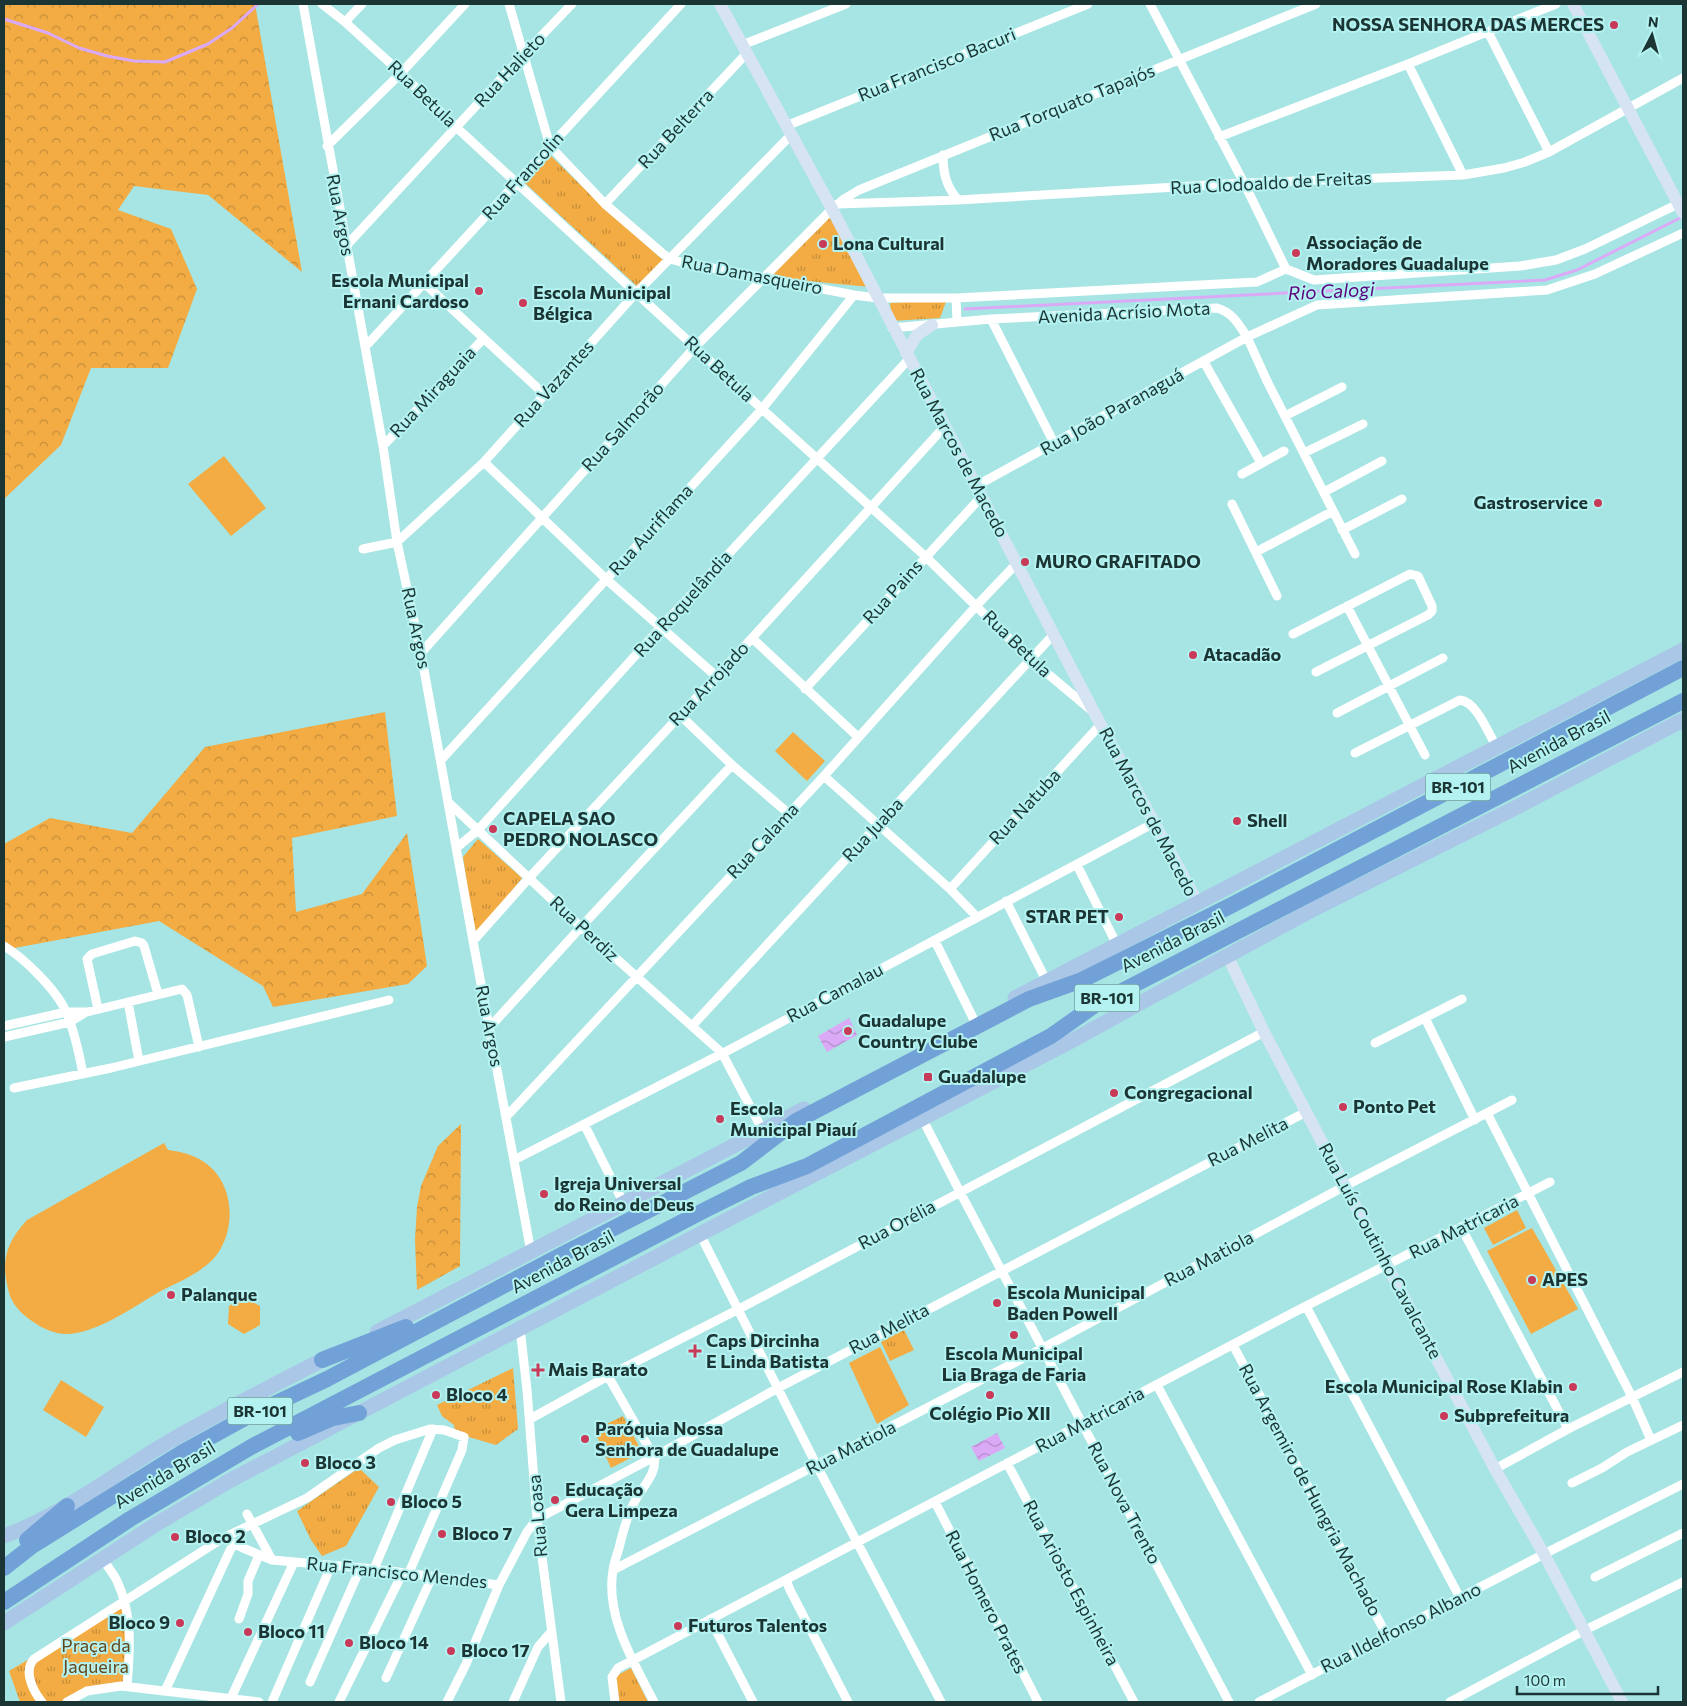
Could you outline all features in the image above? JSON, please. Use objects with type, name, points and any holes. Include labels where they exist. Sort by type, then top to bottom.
[{"type":"highway","name":"Avenida Brasil","points":[[4,1568],[32,1546],[183,1452],[245,1418],[327,1380],[741,1163],[796,1121],[1029,999],[1082,980],[1232,905],[1683,668]]},
{"type":"highway","name":"Avenida Brasil","points":[[4,1602],[130,1519],[286,1428],[421,1360],[705,1210],[751,1187],[807,1166],[1051,1036],[1095,1005],[1683,701]]},
{"type":"highway","points":[[322,1360],[487,1295]]},
{"type":"highway","points":[[184,1488],[306,1429],[333,1418],[358,1413]]},
{"type":"highway","points":[[4,1559],[67,1506]]},
{"type":"highway","points":[[4,1611],[26,1594],[50,1570]]},
{"type":"main road","name":"Rua Marcos de Macedo","points":[[720,4],[788,130],[834,206],[892,328],[946,426],[1098,719],[1198,903]]},
{"type":"main road","points":[[1573,4],[1681,208]]},
{"type":"main road","points":[[907,356],[917,335],[932,325]]},
{"type":"main road","name":"Avenida Brasil","points":[[4,1536],[67,1506],[117,1473],[181,1435],[322,1360],[1683,650]]},
{"type":"main road","points":[[4,1623],[155,1524],[229,1481],[1077,1038],[1314,909],[1519,806],[1683,720]]},
{"type":"main road","name":"Rua Luís Coutinho Cavalcante","points":[[1228,957],[1264,1032],[1345,1186],[1495,1469],[1544,1554],[1622,1702]]},
{"type":"street","name":"Rua Argos","points":[[303,4],[327,146],[383,446],[397,542],[421,652],[472,941],[490,1027],[531,1252]]},
{"type":"street","name":"Rua Betula","points":[[322,4],[345,22],[401,73],[456,127],[870,509],[925,556],[1030,658],[1098,719]]},
{"type":"street","points":[[345,22],[362,4]]},
{"type":"street","points":[[327,146],[401,73],[464,4]]},
{"type":"street","name":"Rua Damasqueiro","points":[[509,4],[550,146],[605,204],[670,259],[877,298]]},
{"type":"street","name":"Rua Halieto","points":[[346,246],[572,4]]},
{"type":"street","name":"Rua Francolin","points":[[365,348],[681,4]]},
{"type":"street","points":[[744,49],[846,4]]},
{"type":"street","name":"Rua Francisco Bacuri","points":[[788,130],[1088,4]]},
{"type":"street","points":[[1150,4],[1244,183],[1286,269],[1314,280],[1520,266],[1556,260],[1681,208]]},
{"type":"street","name":"Rua Torquato Tapajós","points":[[834,206],[859,190],[1316,4]]},
{"type":"street","points":[[1219,137],[1556,4]]},
{"type":"street","points":[[1488,32],[1549,152]]},
{"type":"street","name":"Rua Belterra","points":[[605,204],[744,49]]},
{"type":"street","points":[[1408,64],[1463,175]]},
{"type":"street","name":"Rua Clodoaldo de Freitas","points":[[834,206],[1244,183],[1463,175],[1504,168],[1526,162],[1549,152],[1683,78]]},
{"type":"street","name":"Rua Vazantes","points":[[397,542],[484,462],[636,293],[670,259],[788,130]]},
{"type":"street","points":[[943,155],[946,183],[958,200]]},
{"type":"street","name":"Rua Salmorão","points":[[421,652],[695,347],[834,206]]},
{"type":"street","points":[[1247,337],[1317,305],[1546,290],[1595,274],[1683,233]]},
{"type":"street","name":"Avenida Acrísio Mota","points":[[877,298],[956,298],[1257,282],[1286,269]]},
{"type":"street","points":[[424,283],[544,394]]},
{"type":"street","name":"Rua Auriflama","points":[[441,760],[762,409],[854,295]]},
{"type":"street","points":[[956,298],[957,322]]},
{"type":"street","name":"Avenida Acrísio Mota","points":[[892,328],[991,319],[1217,308],[1228,312],[1247,337],[1355,554]]},
{"type":"street","points":[[991,319],[1054,444]]},
{"type":"street","name":"Rua João Paranaguá","points":[[979,491],[1054,444],[1247,337]]},
{"type":"street","name":"Rua Miraguaia","points":[[383,446],[483,338]]},
{"type":"street","name":"Rua Roquelândia","points":[[456,848],[478,830],[816,459],[907,356]]},
{"type":"street","points":[[1204,362],[1261,463]]},
{"type":"street","points":[[1285,416],[1342,386]]},
{"type":"street","points":[[1304,453],[1363,424]]},
{"type":"street","name":"Rua Arrojado","points":[[472,941],[946,426]]},
{"type":"street","points":[[1242,474],[1284,451]]},
{"type":"street","points":[[484,462],[606,579],[716,676]]},
{"type":"street","points":[[1324,492],[1382,462]]},
{"type":"street","name":"Rua Pains","points":[[805,689],[925,556],[979,491]]},
{"type":"street","points":[[1342,530],[1402,499]]},
{"type":"street","points":[[1232,504],[1277,596]]},
{"type":"street","points":[[1256,552],[1333,511]]},
{"type":"street","points":[[363,549],[397,542]]},
{"type":"street","name":"Rua Calama","points":[[506,1117],[824,776],[1017,563]]},
{"type":"street","points":[[1293,634],[1410,574],[1418,576],[1432,606],[1432,611],[1428,615],[1316,672]]},
{"type":"street","points":[[1346,606],[1425,756]]},
{"type":"street","name":"Rua Juaba","points":[[692,1026],[1054,634]]},
{"type":"street","points":[[752,638],[858,737]]},
{"type":"street","points":[[1336,713],[1443,658]]},
{"type":"street","points":[[1355,753],[1460,700],[1466,700],[1474,707],[1496,746]]},
{"type":"street","points":[[680,715],[732,765],[788,813]]},
{"type":"street","name":"Rua Natuba","points":[[950,889],[1098,719]]},
{"type":"street","points":[[490,1027],[732,765]]},
{"type":"street","points":[[824,776],[950,889],[976,917]]},
{"type":"street","name":"Rua Perdiz","points":[[448,802],[581,927],[722,1053],[763,1130]]},
{"type":"street","name":"Rua Camalau","points":[[514,1160],[722,1053],[1154,823]]},
{"type":"street","points":[[1077,865],[1117,945]]},
{"type":"street","points":[[1006,901],[1047,982]]},
{"type":"street","points":[[935,940],[974,1020]]},
{"type":"street","points":[[98,1009],[87,959],[92,954],[135,941],[142,943],[144,946],[158,994]]},
{"type":"street","points":[[4,946],[23,959],[50,988],[66,1012],[76,1040],[83,1074]]},
{"type":"street","points":[[4,1037],[70,1022],[87,1012],[182,989],[186,992],[200,1047]]},
{"type":"street","points":[[1375,1043],[1462,999]]},
{"type":"street","points":[[14,1088],[200,1047],[389,1000]]},
{"type":"street","points":[[128,1002],[139,1061]]},
{"type":"street","points":[[4,1026],[66,1012],[87,1012]]},
{"type":"street","points":[[1425,1018],[1475,1120]]},
{"type":"street","points":[[14,1024],[16,1034]]},
{"type":"street","name":"Rua Orélia","points":[[530,1419],[608,1376],[1264,1032]]},
{"type":"street","name":"Rua Matiola","points":[[613,1570],[1043,1348],[1345,1186],[1512,1100]]},
{"type":"street","name":"Rua Melita","points":[[537,1519],[778,1388],[1306,1112]]},
{"type":"street","points":[[1487,1113],[1632,1397],[1651,1440]]},
{"type":"street","name":"Rua Nova Trento","points":[[922,1118],[1229,1702]]},
{"type":"street","points":[[584,1124],[624,1204]]},
{"type":"street","name":"Rua Matricaria","points":[[614,1702],[612,1677],[618,1668],[632,1660],[1306,1306],[1550,1182]]},
{"type":"street","points":[[1461,1227],[1568,1429]]},
{"type":"street","points":[[700,1234],[816,1466],[942,1702]]},
{"type":"street","points":[[1306,1306],[1460,1598]]},
{"type":"street","name":"Rua Loasa","points":[[520,1328],[530,1419],[537,1519],[561,1702]]},
{"type":"street","name":"Rua Argemiro de Hungria Machado","points":[[1233,1345],[1387,1636]]},
{"type":"street","points":[[1495,1469],[1568,1429],[1683,1372]]},
{"type":"street","points":[[608,1376],[654,1457],[654,1467],[626,1521],[613,1570],[613,1598],[621,1632],[632,1660],[654,1702]]},
{"type":"street","points":[[1157,1385],[1312,1675]]},
{"type":"street","points":[[1572,1484],[1651,1440],[1683,1425]]},
{"type":"street","points":[[374,1570],[433,1429]]},
{"type":"street","points":[[42,1702],[36,1694],[30,1679],[29,1671],[34,1659],[223,1538],[307,1498],[380,1448],[395,1440],[420,1431],[433,1429],[444,1430],[464,1437],[461,1456],[405,1574],[339,1702]]},
{"type":"street","name":"Rua Ariosto Espinheira","points":[[1007,1463],[1134,1702]]},
{"type":"street","name":"Rua Ildelfonso Albano","points":[[1259,1702],[1683,1484]]},
{"type":"street","name":"Rua Homero Prates","points":[[935,1502],[1038,1702]]},
{"type":"street","points":[[247,1514],[272,1560]]},
{"type":"street","name":"Rua Francisco Mendes","points":[[223,1538],[272,1560],[499,1585],[527,1532],[537,1519]]},
{"type":"street","points":[[1595,1577],[1683,1533]]},
{"type":"street","points":[[165,1691],[233,1544]]},
{"type":"street","points":[[239,1620],[248,1594],[248,1581],[259,1555]]},
{"type":"street","points":[[102,1558],[116,1580],[124,1602],[130,1634],[127,1686]]},
{"type":"street","points":[[231,1698],[294,1562]]},
{"type":"street","points":[[272,1702],[330,1566]]},
{"type":"street","points":[[310,1682],[360,1569]]},
{"type":"street","points":[[386,1678],[432,1577]]},
{"type":"street","points":[[786,1580],[848,1702]]},
{"type":"street","points":[[1450,1702],[1583,1631],[1683,1582]]},
{"type":"street","points":[[447,1702],[466,1664],[499,1585]]},
{"type":"street","points":[[710,1620],[753,1702]]},
{"type":"street","points":[[513,1702],[538,1647],[551,1632]]},
{"type":"street","points":[[67,1702],[92,1690],[127,1686],[259,1702]]},
{"type":"green space","points":[[4,4],[255,4],[302,272],[208,195],[134,186],[118,210],[171,229],[197,289],[168,368],[91,368],[61,445],[4,499]]},
{"type":"green space","points":[[549,154],[602,206],[663,260],[638,287],[525,183]]},
{"type":"green space","name":"Lona Cultural","points":[[831,210],[870,287],[766,277]]},
{"type":"green space","points":[[947,299],[940,318],[892,321],[890,303]]},
{"type":"green space","points":[[224,456],[266,508],[231,536],[188,484]]},
{"type":"green space","points":[[385,712],[397,816],[292,838],[296,912],[362,894],[407,833],[427,966],[408,984],[273,1007],[263,986],[159,921],[4,950],[4,844],[50,818],[132,833],[205,747]]},
{"type":"green space","points":[[793,732],[825,761],[807,781],[775,751]]},
{"type":"green space","points":[[478,839],[522,878],[475,938],[463,857]]},
{"type":"green space","points":[[461,1124],[460,1266],[417,1290],[415,1240],[417,1207],[421,1186],[438,1146]]},
{"type":"green space","points":[[164,1143],[168,1150],[195,1157],[204,1162],[214,1170],[221,1180],[229,1204],[230,1217],[224,1242],[213,1260],[191,1276],[159,1292],[114,1319],[90,1330],[78,1333],[58,1333],[50,1331],[27,1318],[17,1308],[10,1296],[5,1274],[5,1264],[9,1246],[27,1220]]},
{"type":"green space","points":[[1517,1210],[1526,1228],[1493,1245],[1484,1228]]},
{"type":"green space","name":"APES","points":[[1532,1228],[1578,1309],[1531,1334],[1487,1251]]},
{"type":"green space","points":[[244,1297],[260,1306],[260,1325],[244,1334],[228,1324],[229,1306]]},
{"type":"green space","points":[[904,1330],[914,1350],[890,1361],[881,1342]]},
{"type":"green space","points":[[880,1347],[909,1405],[877,1424],[849,1363]]},
{"type":"green space","points":[[513,1368],[518,1429],[496,1445],[455,1433],[454,1425],[442,1416],[437,1405]]},
{"type":"green space","points":[[61,1380],[104,1407],[86,1437],[43,1410]]},
{"type":"green space","points":[[623,1416],[642,1452],[611,1468],[594,1430]]},
{"type":"green space","points":[[359,1468],[379,1487],[346,1546],[322,1556],[311,1540],[297,1511]]},
{"type":"green space","name":"Praça da Jaqueira","points":[[124,1603],[127,1621],[126,1684],[84,1688],[61,1702],[20,1702],[9,1671]]},
{"type":"green space","points":[[631,1668],[648,1702],[618,1702],[614,1677]]},
{"type":"water","points":[[849,1018],[857,1035],[827,1052],[818,1036]]},
{"type":"water","points":[[997,1433],[1005,1448],[979,1461],[971,1447]]},
{"type":"waterway","points":[[4,19],[48,33],[79,48],[107,56],[134,61],[165,62],[208,44],[232,28],[257,5]]},
{"type":"waterway","name":"Rio Calogi","points":[[965,309],[1545,280],[1577,270],[1682,217]]},
{"type":"place","name":"NOSSA SENHORA DAS MERCES","points":[[1614,25]]},
{"type":"place","name":"Lona Cultural","points":[[823,244]]},
{"type":"place","name":"Associação de Moradores Guadalupe","points":[[1296,253]]},
{"type":"place","name":"Escola Municipal Ernani Cardoso","points":[[479,291]]},
{"type":"place","name":"Escola Municipal Bélgica","points":[[523,303]]},
{"type":"place","name":"Gastroservice","points":[[1598,503]]},
{"type":"place","name":"MURO GRAFITADO","points":[[1025,562]]},
{"type":"place","name":"Atacadão","points":[[1193,655]]},
{"type":"place","name":"Shell","points":[[1237,821]]},
{"type":"place","name":"CAPELA SAO PEDRO NOLASCO","points":[[493,829]]},
{"type":"place","name":"STAR PET","points":[[1119,917]]},
{"type":"place","name":"Guadalupe Country Clube","points":[[848,1031]]},
{"type":"place","name":"Guadalupe","points":[[928,1077]]},
{"type":"place","name":"Congregacional","points":[[1114,1093]]},
{"type":"place","name":"Ponto Pet","points":[[1343,1107]]},
{"type":"place","name":"Escola Municipal Piauí","points":[[720,1119]]},
{"type":"place","name":"Igreja Universal do Reino de Deus","points":[[544,1194]]},
{"type":"place","name":"APES","points":[[1532,1280]]},
{"type":"place","name":"Palanque","points":[[171,1295]]},
{"type":"place","name":"Escola Municipal Baden Powell","points":[[997,1303]]},
{"type":"place","name":"Escola Municipal Lia Braga de Faria","points":[[1014,1335]]},
{"type":"place","name":"Caps Dircinha E Linda Batista","points":[[695,1351]]},
{"type":"place","name":"Mais Barato","points":[[538,1370]]},
{"type":"place","name":"Escola Municipal Rose Klabin","points":[[1573,1387]]},
{"type":"place","name":"Bloco 4","points":[[436,1395]]},
{"type":"place","name":"Colégio Pio XII","points":[[990,1395]]},
{"type":"place","name":"Subprefeitura","points":[[1444,1416]]},
{"type":"place","name":"Paróquia Nossa Senhora de Guadalupe","points":[[585,1439]]},
{"type":"place","name":"Bloco 3","points":[[305,1463]]},
{"type":"place","name":"Educação Gera Limpeza","points":[[555,1500]]},
{"type":"place","name":"Bloco 5","points":[[391,1502]]},
{"type":"place","name":"Bloco 7","points":[[442,1534]]},
{"type":"place","name":"Bloco 2","points":[[175,1537]]},
{"type":"place","name":"Bloco 9","points":[[180,1623]]},
{"type":"place","name":"Futuros Talentos","points":[[678,1626]]},
{"type":"place","name":"Bloco 11","points":[[248,1632]]},
{"type":"place","name":"Bloco 14","points":[[349,1643]]},
{"type":"place","name":"Bloco 17","points":[[451,1651]]}]
